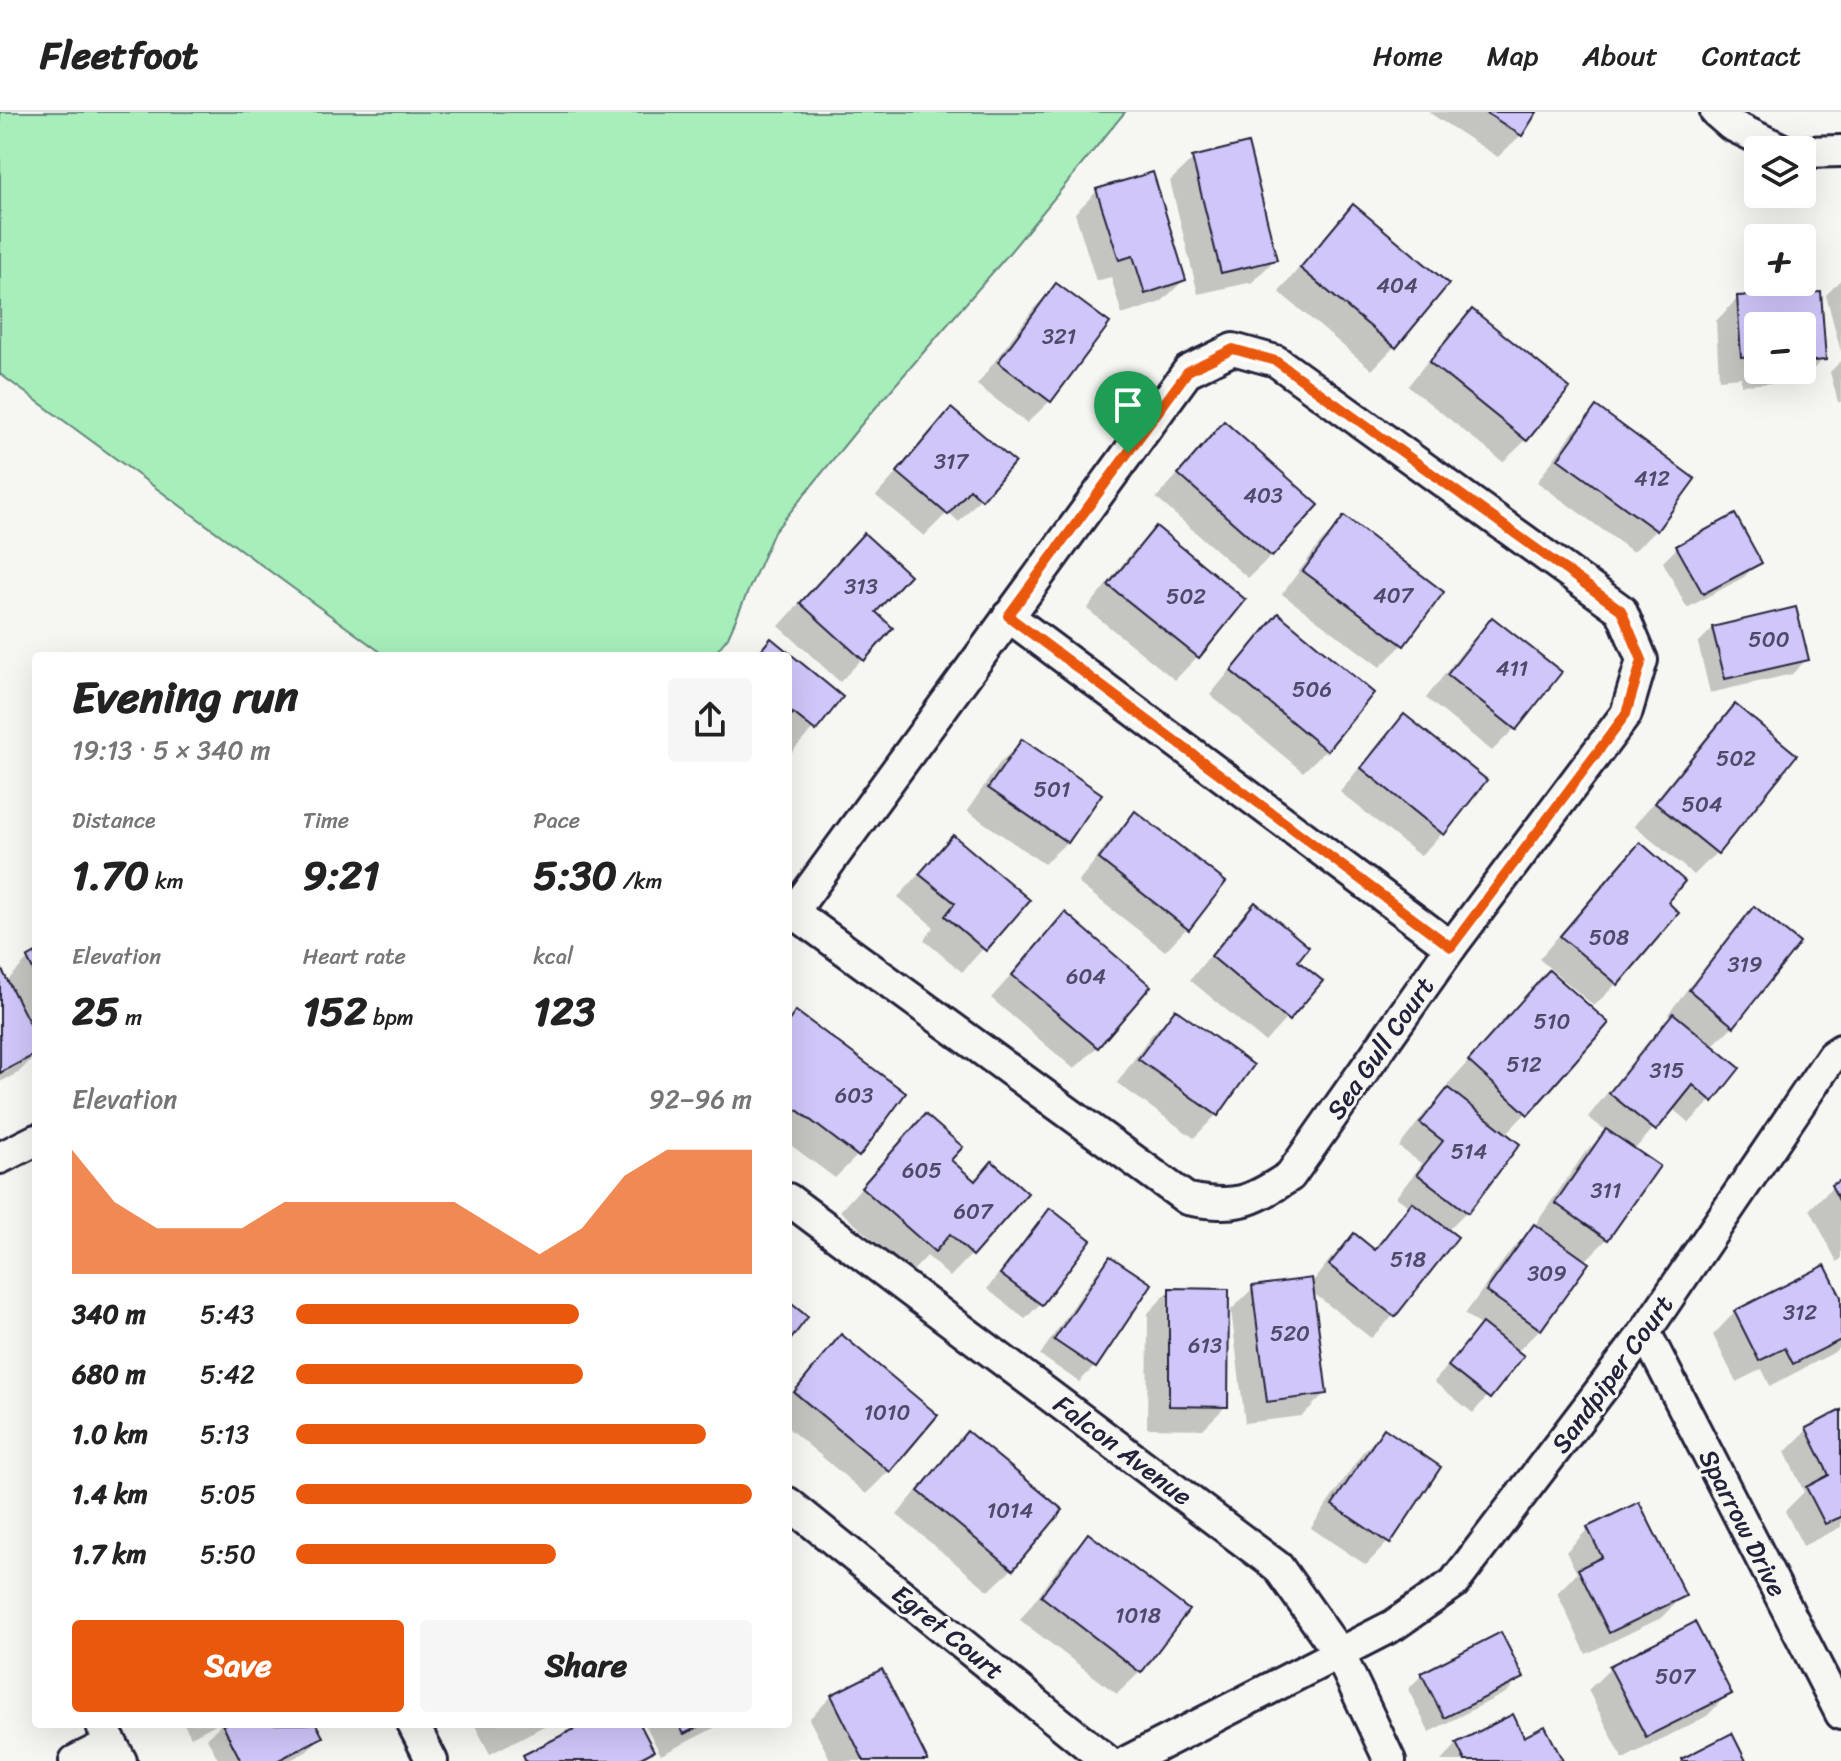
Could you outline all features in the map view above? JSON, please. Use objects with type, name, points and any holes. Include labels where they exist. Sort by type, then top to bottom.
[{"type":"street","points":[[1716,112],[1731,125],[1754,136]]},
{"type":"street","points":[[1816,152],[1841,151]]},
{"type":"street","name":"Sea Gull Court","points":[[792,915],[1188,371],[1233,349],[1276,361],[1621,610],[1642,660],[1626,714],[1451,947],[1290,1176],[1256,1198],[1218,1205],[1187,1199],[792,917]]},
{"type":"street","points":[[1008,616],[1451,947]]},
{"type":"street","name":"Sandpiper Court","points":[[1339,1653],[1394,1625],[1454,1583],[1645,1332],[1832,1056],[1841,1050]]},
{"type":"street","points":[[0,1158],[32,1142]]},
{"type":"street","name":"Falcon Avenue","points":[[792,1202],[1278,1567],[1339,1653],[1390,1761]]},
{"type":"street","name":"Sparrow Drive","points":[[1645,1332],[1841,1714]]},
{"type":"street","name":"Egret Court","points":[[792,1506],[1107,1761]]},
{"type":"street","points":[[1128,1761],[1339,1653]]},
{"type":"street","points":[[415,1728],[432,1761]]},
{"type":"street","points":[[75,1761],[111,1743]]},
{"type":"green space","points":[[0,112],[1125,112],[774,532],[728,637],[716,652],[381,652],[0,374]]},
{"type":"building","points":[[1485,112],[1537,112],[1522,136]]},
{"type":"building","points":[[1248,143],[1277,260],[1221,273],[1192,157]]},
{"type":"building","points":[[1153,172],[1186,280],[1145,294],[1133,256],[1119,260],[1096,189]]},
{"type":"building","points":[[1353,204],[1449,284],[1396,348],[1300,268]]},
{"type":"building","points":[[1056,283],[1110,323],[1051,402],[998,362]]},
{"type":"building","points":[[1816,292],[1821,292],[1826,360],[1816,361],[1816,312],[1744,312],[1744,357],[1741,357],[1737,296],[1816,296]]},
{"type":"building","points":[[1472,309],[1570,388],[1527,441],[1429,362]]},
{"type":"building","points":[[1596,406],[1695,479],[1657,531],[1558,459]]},
{"type":"building","points":[[951,408],[1015,462],[982,500],[970,489],[948,515],[897,472]]},
{"type":"building","points":[[1224,421],[1319,505],[1272,557],[1178,474]]},
{"type":"building","points":[[1735,514],[1762,563],[1703,594],[1676,546]]},
{"type":"building","points":[[1344,516],[1444,592],[1404,646],[1303,571]]},
{"type":"building","points":[[1156,526],[1246,600],[1199,658],[1108,585]]},
{"type":"building","points":[[864,533],[910,575],[876,612],[893,628],[864,661],[800,603]]},
{"type":"building","points":[[1796,607],[1809,660],[1725,679],[1712,627]]},
{"type":"building","points":[[1278,613],[1374,693],[1327,751],[1231,671]]},
{"type":"building","points":[[1492,617],[1562,672],[1516,730],[1447,675]]},
{"type":"building","points":[[771,638],[788,652],[759,652]]},
{"type":"building","points":[[792,655],[843,697],[816,731],[793,713]]},
{"type":"building","points":[[1735,704],[1797,755],[1718,854],[1655,803]]},
{"type":"building","points":[[1404,714],[1487,780],[1444,835],[1361,768]]},
{"type":"building","points":[[1022,739],[1102,794],[1068,843],[988,788]]},
{"type":"building","points":[[1135,811],[1226,882],[1189,930],[1099,859]]},
{"type":"building","points":[[953,835],[1030,900],[986,951],[945,916],[955,903],[919,874]]},
{"type":"building","points":[[1640,842],[1685,881],[1668,902],[1679,913],[1618,985],[1560,936]]},
{"type":"building","points":[[1255,902],[1309,947],[1298,961],[1323,981],[1289,1021],[1211,956]]},
{"type":"building","points":[[1754,906],[1800,943],[1734,1027],[1689,990]]},
{"type":"building","points":[[1065,912],[1151,986],[1098,1048],[1012,975]]},
{"type":"building","points":[[0,966],[32,1028],[32,1056],[0,1073]]},
{"type":"building","points":[[1549,970],[1609,1023],[1528,1115],[1468,1061]]},
{"type":"building","points":[[1175,1009],[1254,1065],[1218,1116],[1138,1059]]},
{"type":"building","points":[[796,1011],[906,1093],[859,1157],[792,1106],[792,1016]]},
{"type":"building","points":[[1673,1013],[1740,1068],[1713,1102],[1693,1085],[1656,1131],[1609,1093]]},
{"type":"building","points":[[1448,1088],[1520,1144],[1468,1213],[1417,1174],[1443,1141],[1420,1123]]},
{"type":"building","points":[[925,1114],[963,1147],[951,1160],[975,1181],[992,1161],[1028,1193],[973,1256],[950,1234],[935,1252],[861,1187]]},
{"type":"building","points":[[1606,1129],[1660,1166],[1608,1240],[1555,1203]]},
{"type":"building","points":[[1841,1180],[1841,1204],[1831,1185]]},
{"type":"building","points":[[1412,1202],[1458,1237],[1395,1317],[1329,1265],[1354,1233],[1375,1250]]},
{"type":"building","points":[[1050,1208],[1091,1240],[1042,1305],[1000,1274]]},
{"type":"building","points":[[1534,1224],[1589,1263],[1541,1330],[1486,1291]]},
{"type":"building","points":[[1110,1256],[1152,1284],[1096,1368],[1054,1340]]},
{"type":"building","points":[[1825,1265],[1841,1297],[1841,1340],[1793,1364],[1785,1348],[1759,1361],[1734,1311]]},
{"type":"building","points":[[1312,1278],[1327,1394],[1267,1402],[1252,1286]]},
{"type":"building","points":[[1169,1288],[1229,1289],[1228,1407],[1169,1406]]},
{"type":"building","points":[[792,1304],[808,1317],[792,1338]]},
{"type":"building","points":[[1482,1323],[1524,1356],[1490,1399],[1448,1366]]},
{"type":"building","points":[[841,1334],[938,1415],[890,1472],[794,1392]]},
{"type":"building","points":[[1841,1410],[1841,1517],[1825,1524],[1806,1487],[1829,1475],[1806,1428]]},
{"type":"building","points":[[1384,1428],[1441,1467],[1390,1544],[1332,1505]]},
{"type":"building","points":[[967,1431],[1063,1510],[1013,1570],[918,1491]]},
{"type":"building","points":[[1639,1502],[1686,1596],[1609,1633],[1578,1569],[1602,1557],[1587,1527]]},
{"type":"building","points":[[1088,1533],[1189,1610],[1141,1673],[1041,1596]]},
{"type":"building","points":[[1695,1622],[1732,1694],[1646,1737],[1609,1666]]},
{"type":"building","points":[[1501,1632],[1524,1678],[1444,1718],[1421,1673]]},
{"type":"building","points":[[882,1669],[928,1761],[864,1761],[831,1695]]},
{"type":"building","points":[[1513,1714],[1524,1737],[1545,1726],[1563,1761],[1465,1761],[1456,1743]]},
{"type":"building","points":[[224,1728],[318,1728],[323,1737],[277,1761],[241,1761]]},
{"type":"building","points":[[576,1728],[642,1728],[654,1751],[635,1761],[526,1761],[523,1755]]},
{"type":"building","points":[[680,1728],[696,1728],[684,1734]]},
{"type":"building","points":[[1732,1733],[1746,1761],[1682,1761],[1681,1759]]},
{"type":"route","points":[[1233,349],[1276,361],[1621,610],[1642,660],[1626,714],[1451,947],[1008,616],[1128,453],[1188,371],[1233,349]]}]
